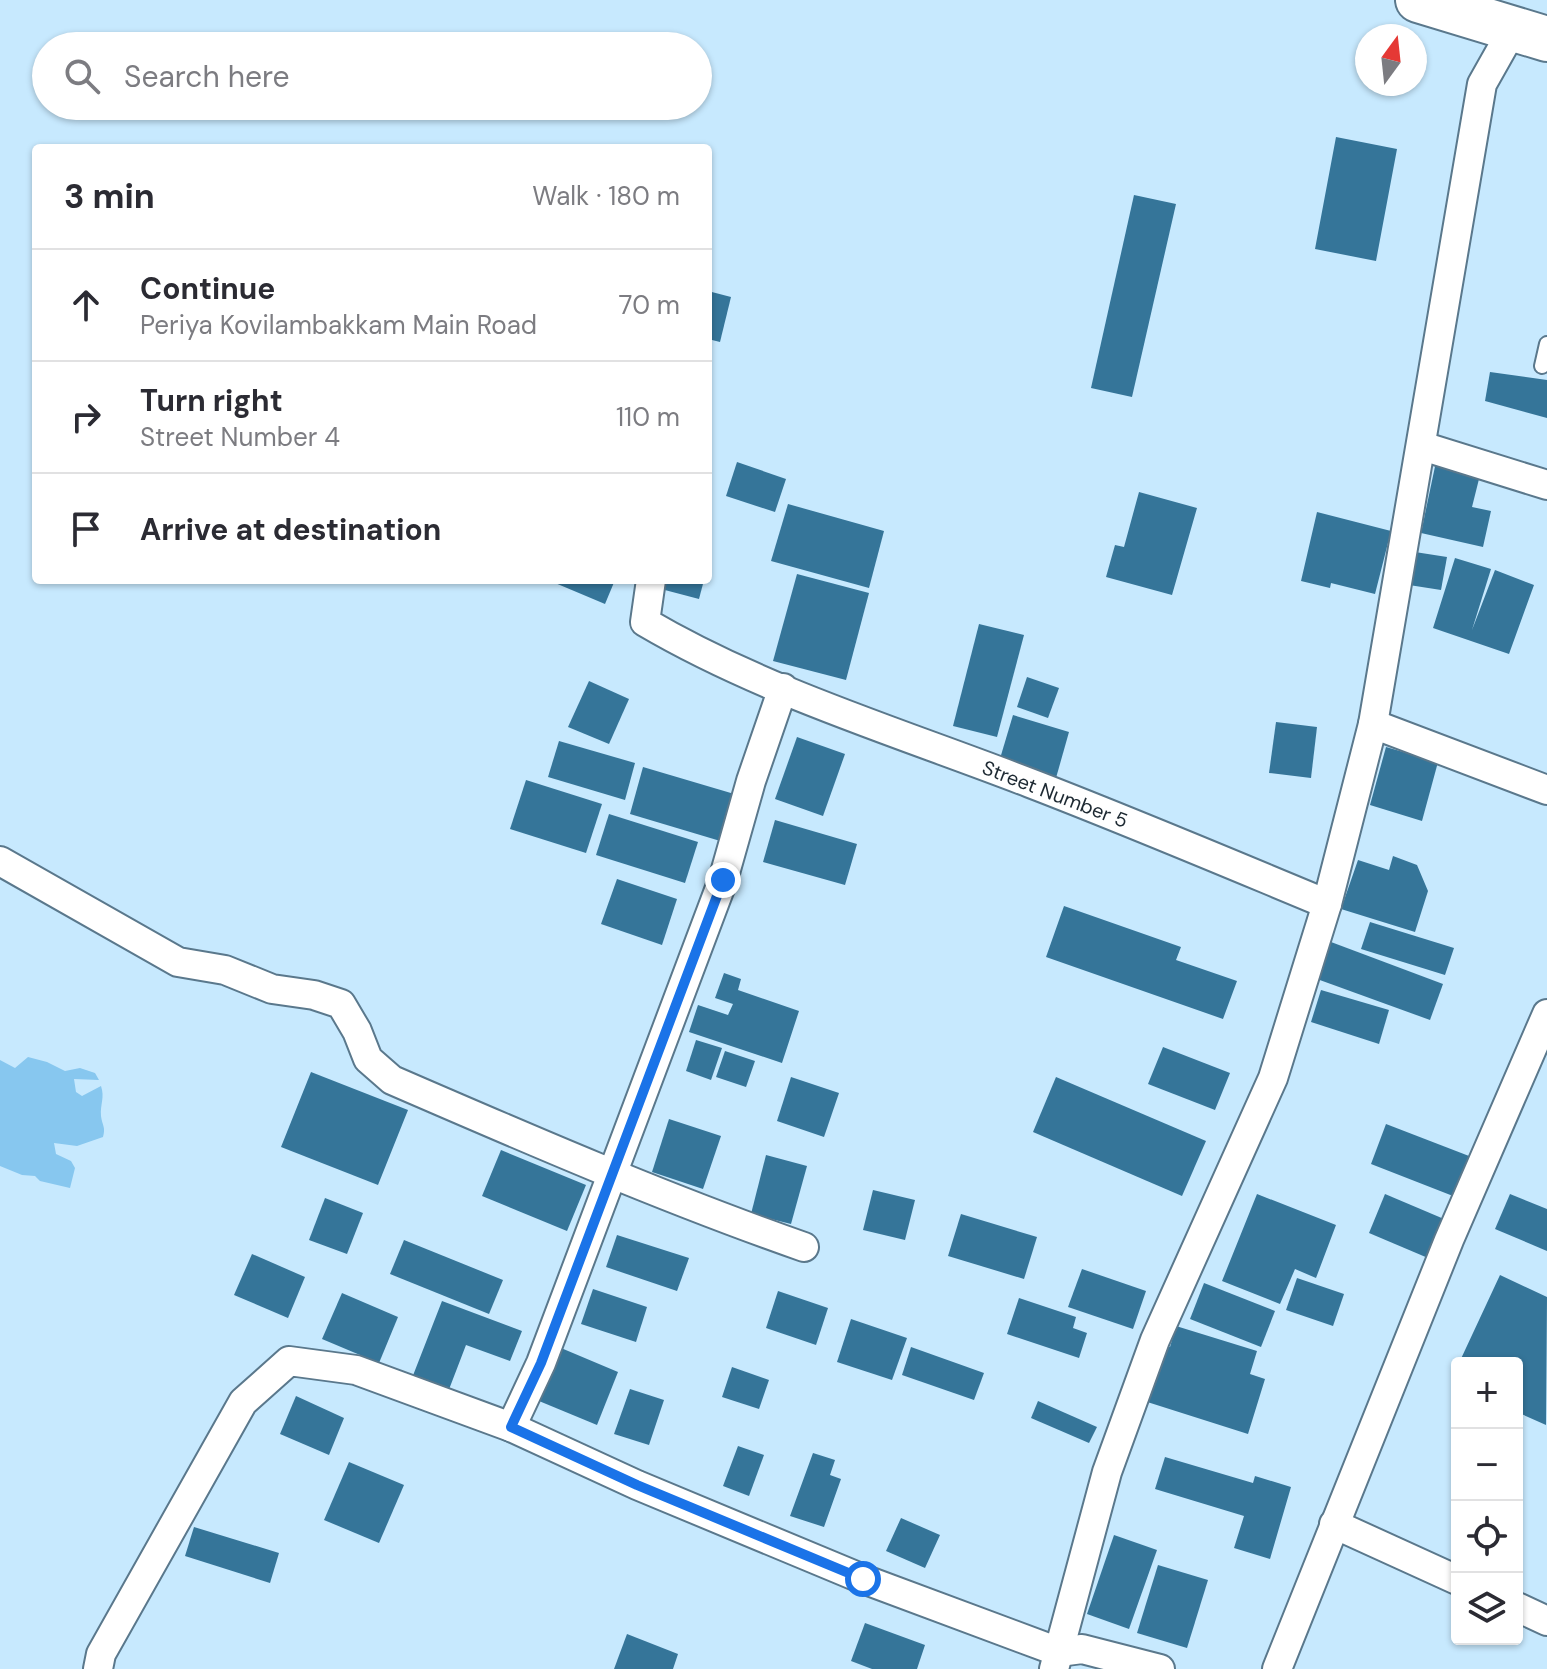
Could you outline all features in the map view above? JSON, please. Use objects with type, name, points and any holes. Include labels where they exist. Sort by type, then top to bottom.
[{"type":"main road","points":[[1418,0],[1530,34]]},
{"type":"street","points":[[1056,1661],[1112,1457],[1155,1340],[1273,1078],[1327,904],[1373,724],[1482,84],[1530,34]]},
{"type":"street","points":[[1422,446],[1547,485]]},
{"type":"street","name":"Street Number 5","points":[[650,584],[645,622],[679,642],[891,733],[1029,782],[1327,904]]},
{"type":"street","points":[[511,1427],[541,1363],[723,880],[751,781],[783,688]]},
{"type":"street","points":[[1373,724],[1547,790]]},
{"type":"street","points":[[0,861],[178,962],[225,970],[272,989],[314,995],[341,1004],[357,1031],[368,1059],[392,1080],[612,1174],[804,1247]]},
{"type":"street","points":[[1277,1669],[1449,1240],[1537,1065],[1547,1014]]},
{"type":"street","points":[[98,1669],[101,1654],[243,1402],[289,1361],[356,1370],[511,1427],[637,1485],[1056,1661],[1082,1649],[1131,1659],[1160,1669]]},
{"type":"street","points":[[1334,1524],[1451,1577]]},
{"type":"street","points":[[1523,1610],[1547,1621]]},
{"type":"lane","points":[[1542,366],[1547,344]]},
{"type":"water","points":[[28,1057],[65,1071],[80,1068],[95,1073],[99,1080],[74,1079],[76,1092],[82,1096],[101,1086],[103,1137],[77,1146],[54,1143],[56,1154],[71,1161],[75,1168],[70,1188],[0,1166],[0,1060],[15,1068]]},
{"type":"building","points":[[1336,137],[1397,149],[1376,261],[1315,249]]},
{"type":"building","points":[[1134,195],[1176,204],[1132,397],[1091,388]]},
{"type":"building","points":[[712,292],[731,297],[720,342],[712,340]]},
{"type":"building","points":[[1490,372],[1547,380],[1547,418],[1485,401]]},
{"type":"building","points":[[1437,457],[1482,467],[1472,507],[1491,511],[1483,547],[1421,533]]},
{"type":"building","points":[[737,462],[786,479],[775,512],[726,496]]},
{"type":"building","points":[[1139,492],[1197,508],[1172,595],[1106,577],[1115,545],[1124,547]]},
{"type":"building","points":[[788,504],[884,531],[869,588],[771,561]]},
{"type":"building","points":[[1317,512],[1391,531],[1375,594],[1331,583],[1330,588],[1301,581]]},
{"type":"building","points":[[1415,552],[1447,557],[1441,590],[1409,585]]},
{"type":"building","points":[[1455,558],[1491,569],[1472,630],[1495,570],[1534,585],[1509,654],[1433,628]]},
{"type":"building","points":[[797,574],[869,593],[846,680],[773,661]]},
{"type":"building","points":[[558,584],[613,584],[605,604]]},
{"type":"building","points":[[663,584],[703,584],[699,599],[661,589]]},
{"type":"building","points":[[979,624],[1024,635],[997,737],[953,726]]},
{"type":"building","points":[[1027,677],[1059,688],[1048,718],[1017,707]]},
{"type":"building","points":[[589,681],[629,699],[609,744],[568,727]]},
{"type":"building","points":[[1013,715],[1069,732],[1056,778],[999,762]]},
{"type":"building","points":[[1276,722],[1317,727],[1311,778],[1269,773]]},
{"type":"building","points":[[797,737],[845,754],[823,816],[775,799]]},
{"type":"building","points":[[559,741],[635,763],[625,800],[548,777]]},
{"type":"building","points":[[1386,747],[1438,762],[1422,821],[1370,805]]},
{"type":"building","points":[[643,767],[741,796],[727,843],[630,814]]},
{"type":"building","points":[[526,780],[602,804],[586,853],[510,829]]},
{"type":"building","points":[[609,814],[698,842],[685,883],[596,855]]},
{"type":"building","points":[[775,820],[857,844],[845,885],[763,862]]},
{"type":"building","points":[[1393,856],[1417,865],[1428,891],[1415,932],[1341,909],[1358,860],[1389,870]]},
{"type":"building","points":[[617,879],[677,899],[662,945],[601,924]]},
{"type":"building","points":[[1064,906],[1181,947],[1176,960],[1237,981],[1223,1019],[1046,957]]},
{"type":"building","points":[[1370,922],[1454,948],[1445,975],[1361,949]]},
{"type":"building","points":[[1331,942],[1443,984],[1430,1020],[1317,979]]},
{"type":"building","points":[[724,973],[741,979],[738,990],[799,1011],[782,1063],[689,1032],[698,1005],[728,1015],[733,1004],[715,998]]},
{"type":"building","points":[[1321,990],[1389,1010],[1379,1044],[1311,1022]]},
{"type":"building","points":[[696,1040],[722,1048],[711,1080],[686,1071]]},
{"type":"building","points":[[1163,1047],[1230,1073],[1215,1110],[1148,1084]]},
{"type":"building","points":[[725,1051],[755,1061],[746,1087],[716,1077]]},
{"type":"building","points":[[311,1072],[408,1110],[378,1185],[281,1147]]},
{"type":"building","points":[[791,1077],[839,1093],[824,1137],[777,1121]]},
{"type":"building","points":[[1056,1077],[1206,1141],[1182,1196],[1033,1132]]},
{"type":"building","points":[[669,1119],[721,1136],[703,1189],[652,1172]]},
{"type":"building","points":[[1386,1124],[1469,1156],[1453,1196],[1371,1164]]},
{"type":"building","points":[[501,1150],[586,1185],[567,1231],[482,1196]]},
{"type":"building","points":[[766,1155],[807,1166],[791,1224],[751,1214]]},
{"type":"building","points":[[873,1190],[915,1200],[905,1240],[863,1230]]},
{"type":"building","points":[[1257,1194],[1336,1225],[1316,1278],[1295,1269],[1280,1304],[1222,1281]]},
{"type":"building","points":[[1385,1194],[1444,1219],[1428,1258],[1369,1233]]},
{"type":"building","points":[[1510,1194],[1547,1209],[1547,1251],[1495,1229]]},
{"type":"building","points":[[325,1198],[363,1213],[347,1254],[309,1240]]},
{"type":"building","points":[[961,1214],[1037,1237],[1024,1279],[948,1256]]},
{"type":"building","points":[[617,1235],[689,1258],[677,1291],[606,1267]]},
{"type":"building","points":[[404,1240],[503,1280],[489,1314],[390,1274]]},
{"type":"building","points":[[252,1254],[305,1277],[288,1318],[234,1295]]},
{"type":"building","points":[[1082,1269],[1146,1291],[1133,1329],[1068,1307]]},
{"type":"building","points":[[1500,1275],[1547,1297],[1546,1425],[1523,1415],[1523,1357],[1462,1357]]},
{"type":"building","points":[[1297,1278],[1344,1294],[1333,1326],[1286,1310]]},
{"type":"building","points":[[1204,1283],[1275,1311],[1261,1347],[1190,1319]]},
{"type":"building","points":[[593,1289],[647,1307],[636,1342],[581,1324]]},
{"type":"building","points":[[778,1291],[828,1308],[816,1345],[766,1328]]},
{"type":"building","points":[[342,1293],[398,1317],[379,1363],[322,1339]]},
{"type":"building","points":[[1019,1298],[1076,1317],[1073,1328],[1087,1333],[1079,1358],[1007,1334]]},
{"type":"building","points":[[442,1301],[522,1331],[510,1361],[466,1345],[448,1392],[412,1378]]},
{"type":"building","points":[[851,1319],[907,1338],[892,1380],[837,1362]]},
{"type":"building","points":[[1176,1326],[1257,1351],[1250,1374],[1265,1379],[1248,1434],[1141,1400],[1159,1344],[1170,1347]]},
{"type":"building","points":[[911,1347],[984,1373],[974,1400],[902,1375]]},
{"type":"building","points":[[561,1348],[618,1372],[597,1425],[539,1401]]},
{"type":"building","points":[[732,1367],[769,1380],[759,1409],[722,1397]]},
{"type":"building","points":[[630,1389],[664,1400],[649,1445],[614,1434]]},
{"type":"building","points":[[296,1396],[344,1418],[329,1455],[280,1434]]},
{"type":"building","points":[[1038,1401],[1097,1427],[1089,1443],[1031,1418]]},
{"type":"building","points":[[738,1446],[764,1455],[749,1496],[723,1486]]},
{"type":"building","points":[[813,1453],[835,1460],[830,1475],[841,1479],[824,1527],[790,1516]]},
{"type":"building","points":[[1165,1457],[1253,1483],[1255,1476],[1291,1487],[1270,1559],[1234,1548],[1244,1516],[1155,1489]]},
{"type":"building","points":[[349,1462],[404,1485],[379,1543],[324,1520]]},
{"type":"building","points":[[901,1518],[940,1535],[925,1568],[886,1551]]},
{"type":"building","points":[[194,1527],[279,1553],[270,1583],[185,1556]]},
{"type":"building","points":[[1114,1535],[1157,1550],[1129,1629],[1087,1614]]},
{"type":"building","points":[[1158,1565],[1208,1580],[1187,1648],[1137,1633]]},
{"type":"building","points":[[865,1623],[925,1645],[917,1669],[872,1669],[851,1661]]},
{"type":"building","points":[[627,1634],[678,1654],[673,1669],[614,1669]]},
{"type":"route","points":[[723,880],[541,1363],[511,1427],[637,1485],[863,1579]]}]
